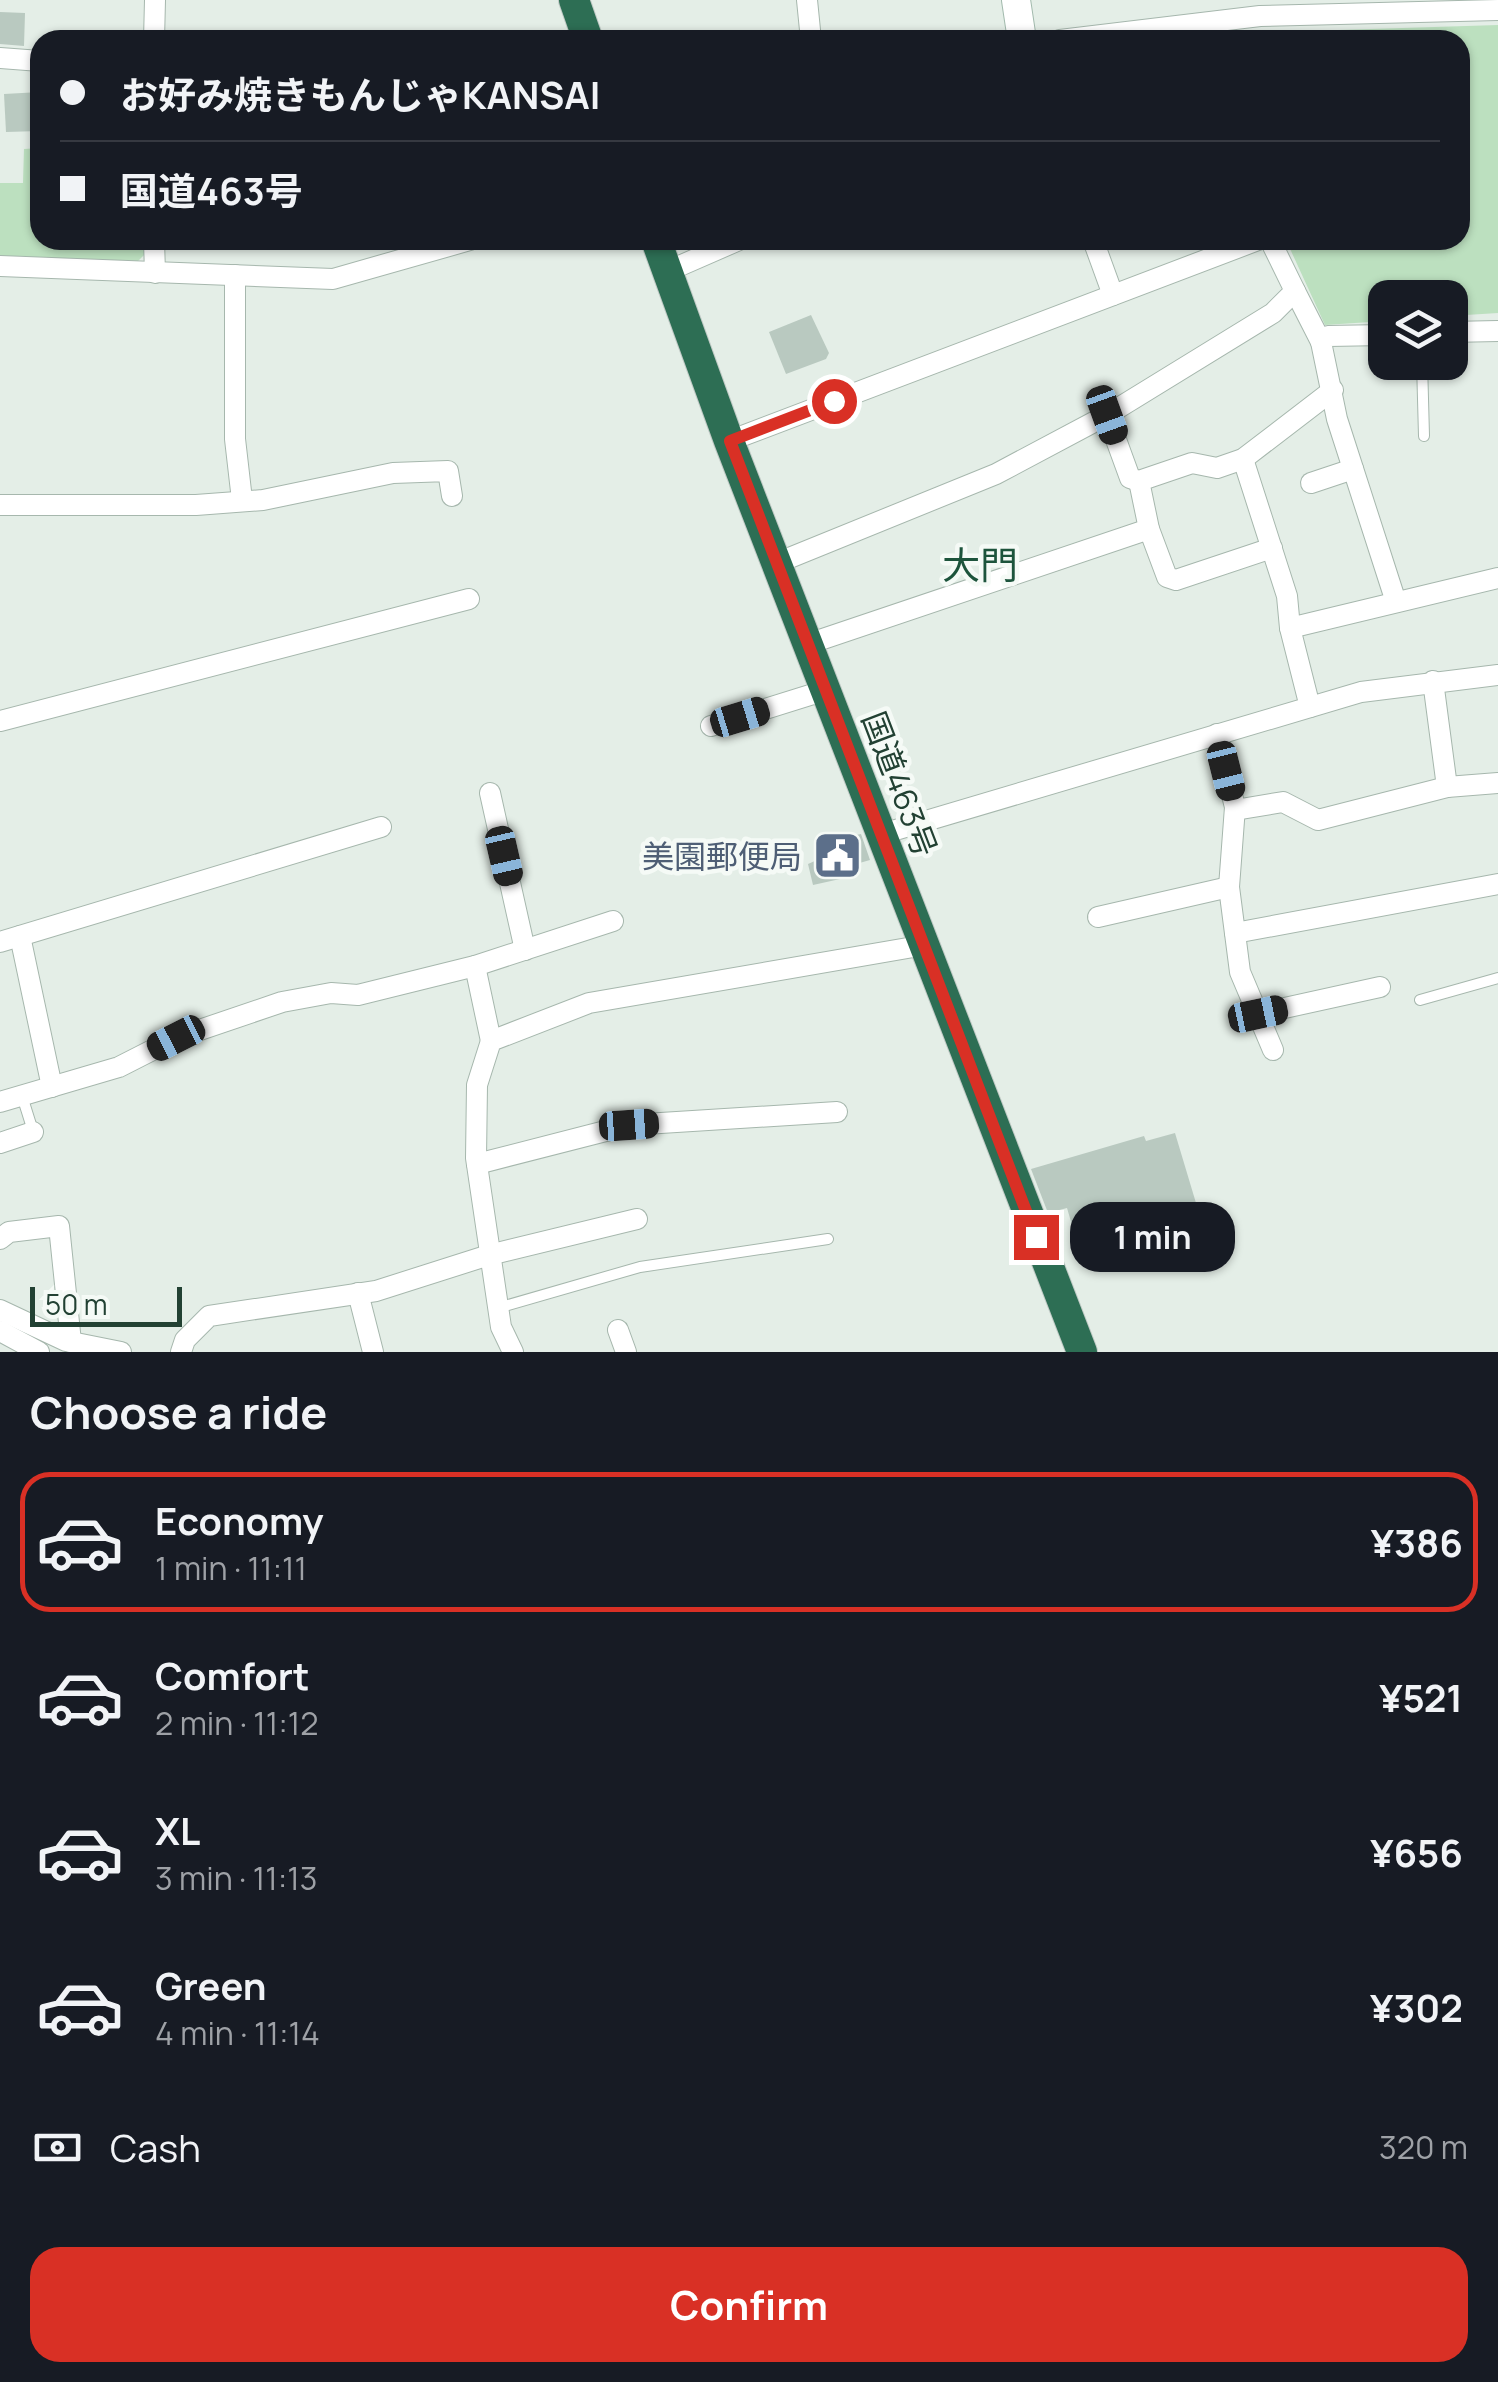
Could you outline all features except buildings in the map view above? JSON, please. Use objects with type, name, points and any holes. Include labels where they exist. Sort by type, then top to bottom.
[{"type":"highway","points":[[574,0],[584,30]]},
{"type":"highway","name":"国道463号","points":[[660,250],[1082,1352]]},
{"type":"street","points":[[154,30],[155,0]]},
{"type":"street","points":[[807,0],[811,30]]},
{"type":"street","points":[[1016,0],[1020,30]]},
{"type":"street","points":[[1125,30],[1249,11],[1393,6],[1498,10]]},
{"type":"street","points":[[0,58],[30,60]]},
{"type":"street","points":[[154,250],[155,273]]},
{"type":"street","points":[[0,266],[333,279],[435,250]]},
{"type":"street","points":[[668,271],[716,250]]},
{"type":"street","points":[[1097,250],[1113,295]]},
{"type":"street","points":[[730,441],[1232,250]]},
{"type":"street","points":[[1275,250],[1321,342],[1337,419],[1396,602]]},
{"type":"street","points":[[235,275],[235,439],[242,500]]},
{"type":"street","points":[[777,563],[972,486],[1107,415],[1272,313],[1295,291]]},
{"type":"street","points":[[1468,331],[1498,330]]},
{"type":"street","points":[[1321,342],[1328,336],[1368,335]]},
{"type":"street","points":[[1107,415],[1130,478],[1139,480],[1192,463],[1217,468],[1243,458],[1333,390]]},
{"type":"street","points":[[1243,458],[1286,596],[1310,707]]},
{"type":"street","points":[[1311,483],[1353,469]]},
{"type":"street","points":[[0,505],[263,500],[393,473],[448,471],[452,496]]},
{"type":"street","points":[[1139,480],[1148,529],[1167,577],[1176,580],[1272,548]]},
{"type":"street","points":[[808,644],[1148,529]]},
{"type":"street","points":[[1290,628],[1498,578]]},
{"type":"street","points":[[0,721],[469,599]]},
{"type":"street","points":[[882,834],[1361,692],[1498,675]]},
{"type":"street","points":[[1433,681],[1447,787]]},
{"type":"street","points":[[712,726],[826,690]]},
{"type":"street","points":[[1218,734],[1234,810],[1229,887],[1243,984],[1273,1050]]},
{"type":"street","points":[[1234,810],[1283,802],[1318,820],[1447,787],[1498,783]]},
{"type":"street","points":[[490,793],[525,950]]},
{"type":"street","points":[[52,1087],[10,939],[381,827]]},
{"type":"street","points":[[1235,933],[1498,884]]},
{"type":"street","points":[[1098,917],[1229,887]]},
{"type":"street","points":[[0,1102],[119,1067],[176,1038],[282,1002],[331,993],[358,995],[475,966],[614,921]]},
{"type":"street","points":[[491,1041],[589,1004],[925,945]]},
{"type":"street","points":[[475,966],[491,1041],[477,1085],[476,1164],[498,1308],[513,1352]]},
{"type":"street","points":[[1258,1014],[1380,987]]},
{"type":"street","points":[[476,1164],[629,1125],[837,1112]]},
{"type":"street","points":[[0,1142],[33,1132]]},
{"type":"street","points":[[180,1352],[185,1340],[208,1316],[376,1291],[488,1255],[637,1218]]},
{"type":"street","points":[[0,1239],[9,1232],[59,1226],[72,1342]]},
{"type":"street","points":[[358,1294],[373,1352]]},
{"type":"street","points":[[0,1310],[72,1342],[121,1352]]},
{"type":"street","points":[[618,1330],[626,1352]]},
{"type":"street","points":[[0,1331],[40,1352]]},
{"type":"lane","points":[[1422,380],[1424,436]]},
{"type":"lane","points":[[1420,1000],[1498,978]]},
{"type":"lane","points":[[22,1096],[33,1132]]},
{"type":"lane","points":[[498,1308],[640,1267],[828,1239]]},
{"type":"green space","points":[[1498,25],[1498,313],[1468,315],[1468,280],[1368,280],[1368,322],[1325,325],[1291,250],[1470,250],[1470,30],[1338,30]]},
{"type":"green space","points":[[24,149],[30,149],[30,250],[146,253],[138,261],[0,256],[0,183],[23,183]]},
{"type":"place","name":"美園郵便局","points":[[837,856]]},
{"type":"district","name":"大門","points":[[980,564]]},
{"type":"route","points":[[834,401],[730,441],[1036,1237]]}]
